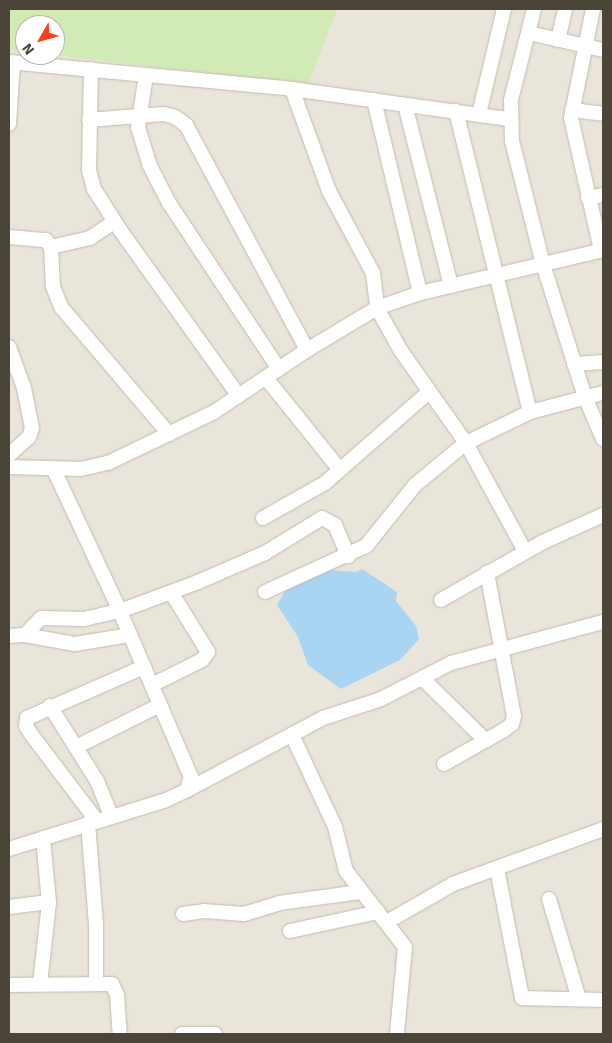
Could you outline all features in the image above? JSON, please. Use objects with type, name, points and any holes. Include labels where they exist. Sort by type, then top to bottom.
[{"type":"street","points":[[479,114],[504,9]]},
{"type":"street","points":[[534,9],[516,75],[510,118],[512,141],[543,264],[584,397],[603,440]]},
{"type":"street","points":[[558,40],[565,9]]},
{"type":"street","points":[[9,467],[94,468],[169,434],[240,396],[307,350],[377,308],[420,293],[451,285],[602,250],[577,153],[572,110],[593,9]]},
{"type":"street","points":[[528,33],[603,50]]},
{"type":"street","points":[[9,124],[11,62],[292,90],[510,118]]},
{"type":"street","points":[[90,69],[89,170],[94,189],[114,222],[240,396]]},
{"type":"street","points":[[146,75],[140,118],[142,147],[168,203],[279,369]]},
{"type":"street","points":[[292,90],[329,191],[373,272],[377,308],[429,392],[466,443],[525,551]]},
{"type":"street","points":[[374,100],[420,293]]},
{"type":"street","points":[[405,104],[451,285]]},
{"type":"street","points":[[572,110],[603,114]]},
{"type":"street","points":[[456,111],[530,412]]},
{"type":"street","points":[[89,120],[140,118],[164,114],[175,117],[186,125],[307,350]]},
{"type":"street","points":[[588,198],[603,195]]},
{"type":"street","points":[[51,247],[90,238],[114,222]]},
{"type":"street","points":[[9,237],[46,240],[51,247],[50,273],[61,307],[169,434]]},
{"type":"street","points":[[9,347],[22,380],[32,428],[29,437],[9,455]]},
{"type":"street","points":[[574,364],[603,362]]},
{"type":"street","points":[[266,378],[340,470]]},
{"type":"street","points":[[263,518],[308,494],[340,470],[429,392]]},
{"type":"street","points":[[265,592],[348,556],[378,533],[402,500],[430,470],[466,443],[530,412],[603,393]]},
{"type":"street","points":[[53,468],[120,611],[187,763],[191,777],[187,790]]},
{"type":"street","points":[[441,600],[525,551],[603,515]]},
{"type":"street","points":[[13,635],[41,618],[84,619],[120,611],[171,592],[265,553],[322,518],[335,524],[348,556]]},
{"type":"street","points":[[444,764],[512,724],[514,716],[487,573]]},
{"type":"street","points":[[152,685],[202,660],[208,652],[171,592]]},
{"type":"street","points":[[9,848],[166,800],[323,718],[381,699],[451,663],[603,622]]},
{"type":"street","points":[[13,635],[75,644],[130,635]]},
{"type":"street","points":[[96,983],[92,822],[26,726],[27,718],[50,706],[144,667]]},
{"type":"street","points":[[423,678],[486,741]]},
{"type":"street","points":[[76,747],[160,705]]},
{"type":"street","points":[[50,706],[104,793],[112,816]]},
{"type":"street","points":[[292,735],[335,827],[346,872],[405,947],[398,1034]]},
{"type":"street","points":[[290,931],[382,917],[438,890],[603,828]]},
{"type":"street","points":[[40,984],[49,902],[43,838]]},
{"type":"street","points":[[497,869],[522,998],[603,1000]]},
{"type":"street","points":[[183,914],[204,911],[244,914],[279,903],[360,892]]},
{"type":"street","points":[[550,899],[579,999]]},
{"type":"street","points":[[9,907],[49,902]]},
{"type":"street","points":[[9,985],[108,982],[116,988],[120,1034]]},
{"type":"street","points":[[182,1034],[215,1034]]},
{"type":"shaded area","points":[[9,9],[603,9],[603,1034],[9,1034]]},
{"type":"green space","points":[[9,9],[337,9],[308,85],[65,56],[65,15],[15,15],[15,50],[9,49]]},
{"type":"water","points":[[362,569],[397,592],[396,601],[416,626],[419,639],[400,660],[341,689],[308,665],[298,637],[277,605],[288,586],[316,573],[330,570],[356,572]]}]
